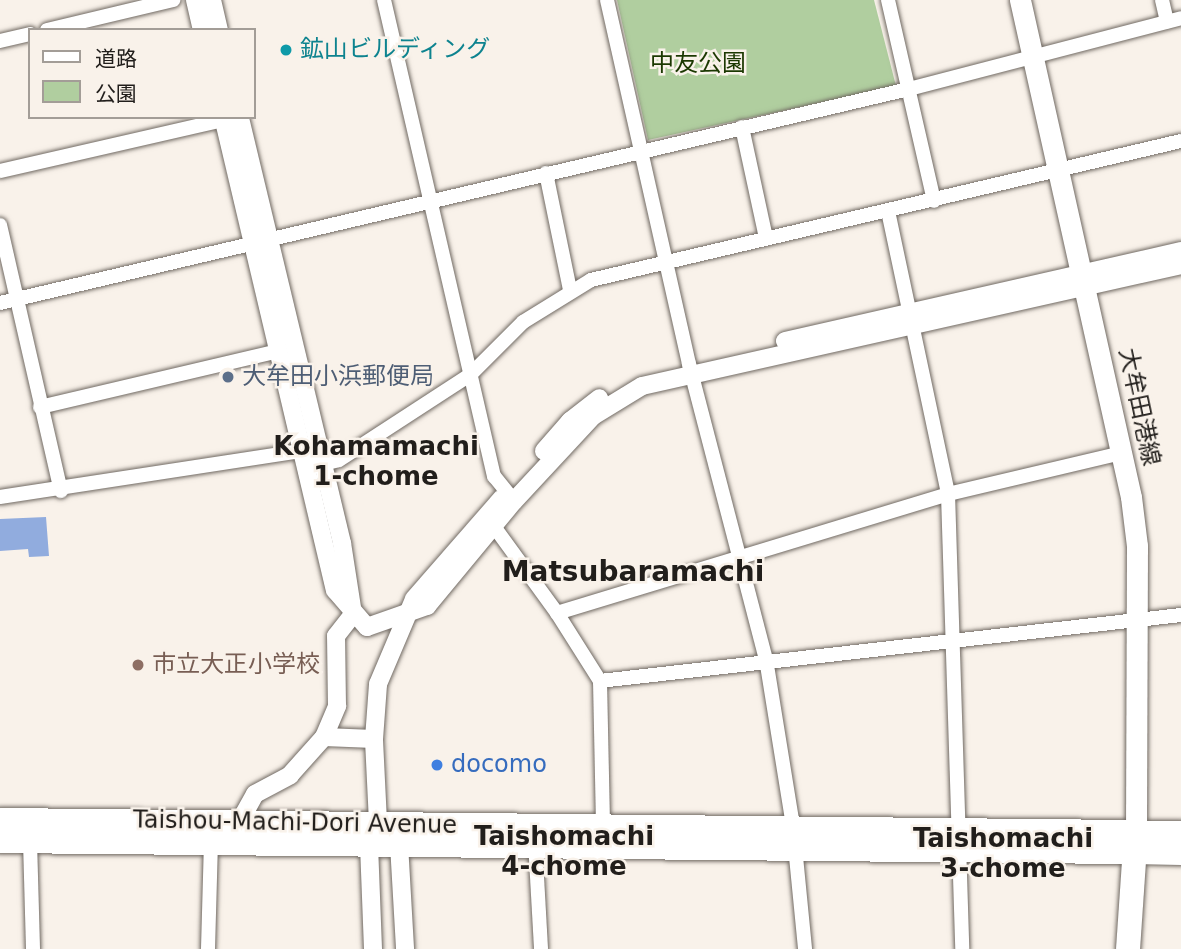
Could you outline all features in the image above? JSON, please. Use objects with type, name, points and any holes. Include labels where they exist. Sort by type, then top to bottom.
[{"type":"highway","name":"Taishou-Machi-Dori Avenue","points":[[0,820],[227,836]]},
{"type":"highway","name":"Taishou-Machi-Dori Avenue","points":[[373,833],[399,844],[535,836],[603,826],[794,838]]},
{"type":"highway","name":"Taishou-Machi-Dori Avenue","points":[[0,841],[373,833],[1135,842]]},
{"type":"highway","points":[[1128,949],[1135,842]]},
{"type":"main road","name":"大牟田港線","points":[[1020,0],[1085,279],[1122,453],[1137,545],[1135,842]]},
{"type":"main road","points":[[1135,842],[1181,832]]},
{"type":"main road","points":[[1135,842],[1181,853]]},
{"type":"street","points":[[55,28],[173,0]]},
{"type":"street","points":[[195,0],[202,28]]},
{"type":"street","points":[[212,0],[219,28]]},
{"type":"street","points":[[384,0],[494,476],[510,498]]},
{"type":"street","points":[[607,0],[691,369],[766,659],[794,838],[805,949]]},
{"type":"street","points":[[888,0],[934,201]]},
{"type":"street","points":[[0,303],[432,199],[909,89],[1032,53],[1174,19],[1162,0]]},
{"type":"street","points":[[0,41],[28,34]]},
{"type":"street","points":[[0,171],[225,119]]},
{"type":"street","points":[[208,949],[227,836],[255,794],[290,775],[324,737],[337,706],[336,636],[353,614],[352,589],[323,464],[229,119]]},
{"type":"street","points":[[742,127],[766,238]]},
{"type":"street","points":[[0,497],[61,491],[301,451],[323,464],[339,460],[470,375],[523,322],[570,290],[615,272],[1059,173],[1181,141]]},
{"type":"street","points":[[546,173],[570,290]]},
{"type":"street","points":[[888,211],[948,494],[961,839],[962,949]]},
{"type":"street","points":[[0,225],[61,491]]},
{"type":"street","points":[[261,242],[278,351],[335,590],[353,614],[367,627],[407,616],[427,606],[493,525],[510,498]]},
{"type":"street","points":[[373,949],[374,738],[378,684],[414,599],[593,416],[615,399],[642,386],[691,369],[1085,279],[1181,251]]},
{"type":"street","points":[[1085,279],[1181,265]]},
{"type":"street","points":[[40,407],[278,351]]},
{"type":"street","points":[[558,613],[948,494],[1122,453]]},
{"type":"street","points":[[493,525],[558,613],[600,681],[603,826]]},
{"type":"street","points":[[600,681],[766,659],[1181,615]]},
{"type":"street","points":[[324,737],[374,738]]},
{"type":"street","points":[[535,836],[541,949]]},
{"type":"street","points":[[30,841],[33,949]]},
{"type":"street","points":[[399,844],[405,949]]},
{"type":"green space","name":"中友公園","points":[[617,0],[874,0],[896,86],[648,140]]},
{"type":"water","points":[[46,517],[49,556],[29,557],[28,549],[0,551],[0,519]]},
{"type":"place","name":"鉱山ビルディング","points":[[286,50]]},
{"type":"place","name":"大牟田小浜郵便局","points":[[228,377]]},
{"type":"place","name":"市立大正小学校","points":[[138,665]]},
{"type":"place","name":"docomo","points":[[437,765]]},
{"type":"district","name":"Kohamamachi 1-chome","points":[[376,462]]},
{"type":"district","name":"Matsubaramachi","points":[[633,572]]},
{"type":"district","name":"Taishomachi 4-chome","points":[[564,852]]},
{"type":"district","name":"Taishomachi 3-chome","points":[[1003,854]]}]
